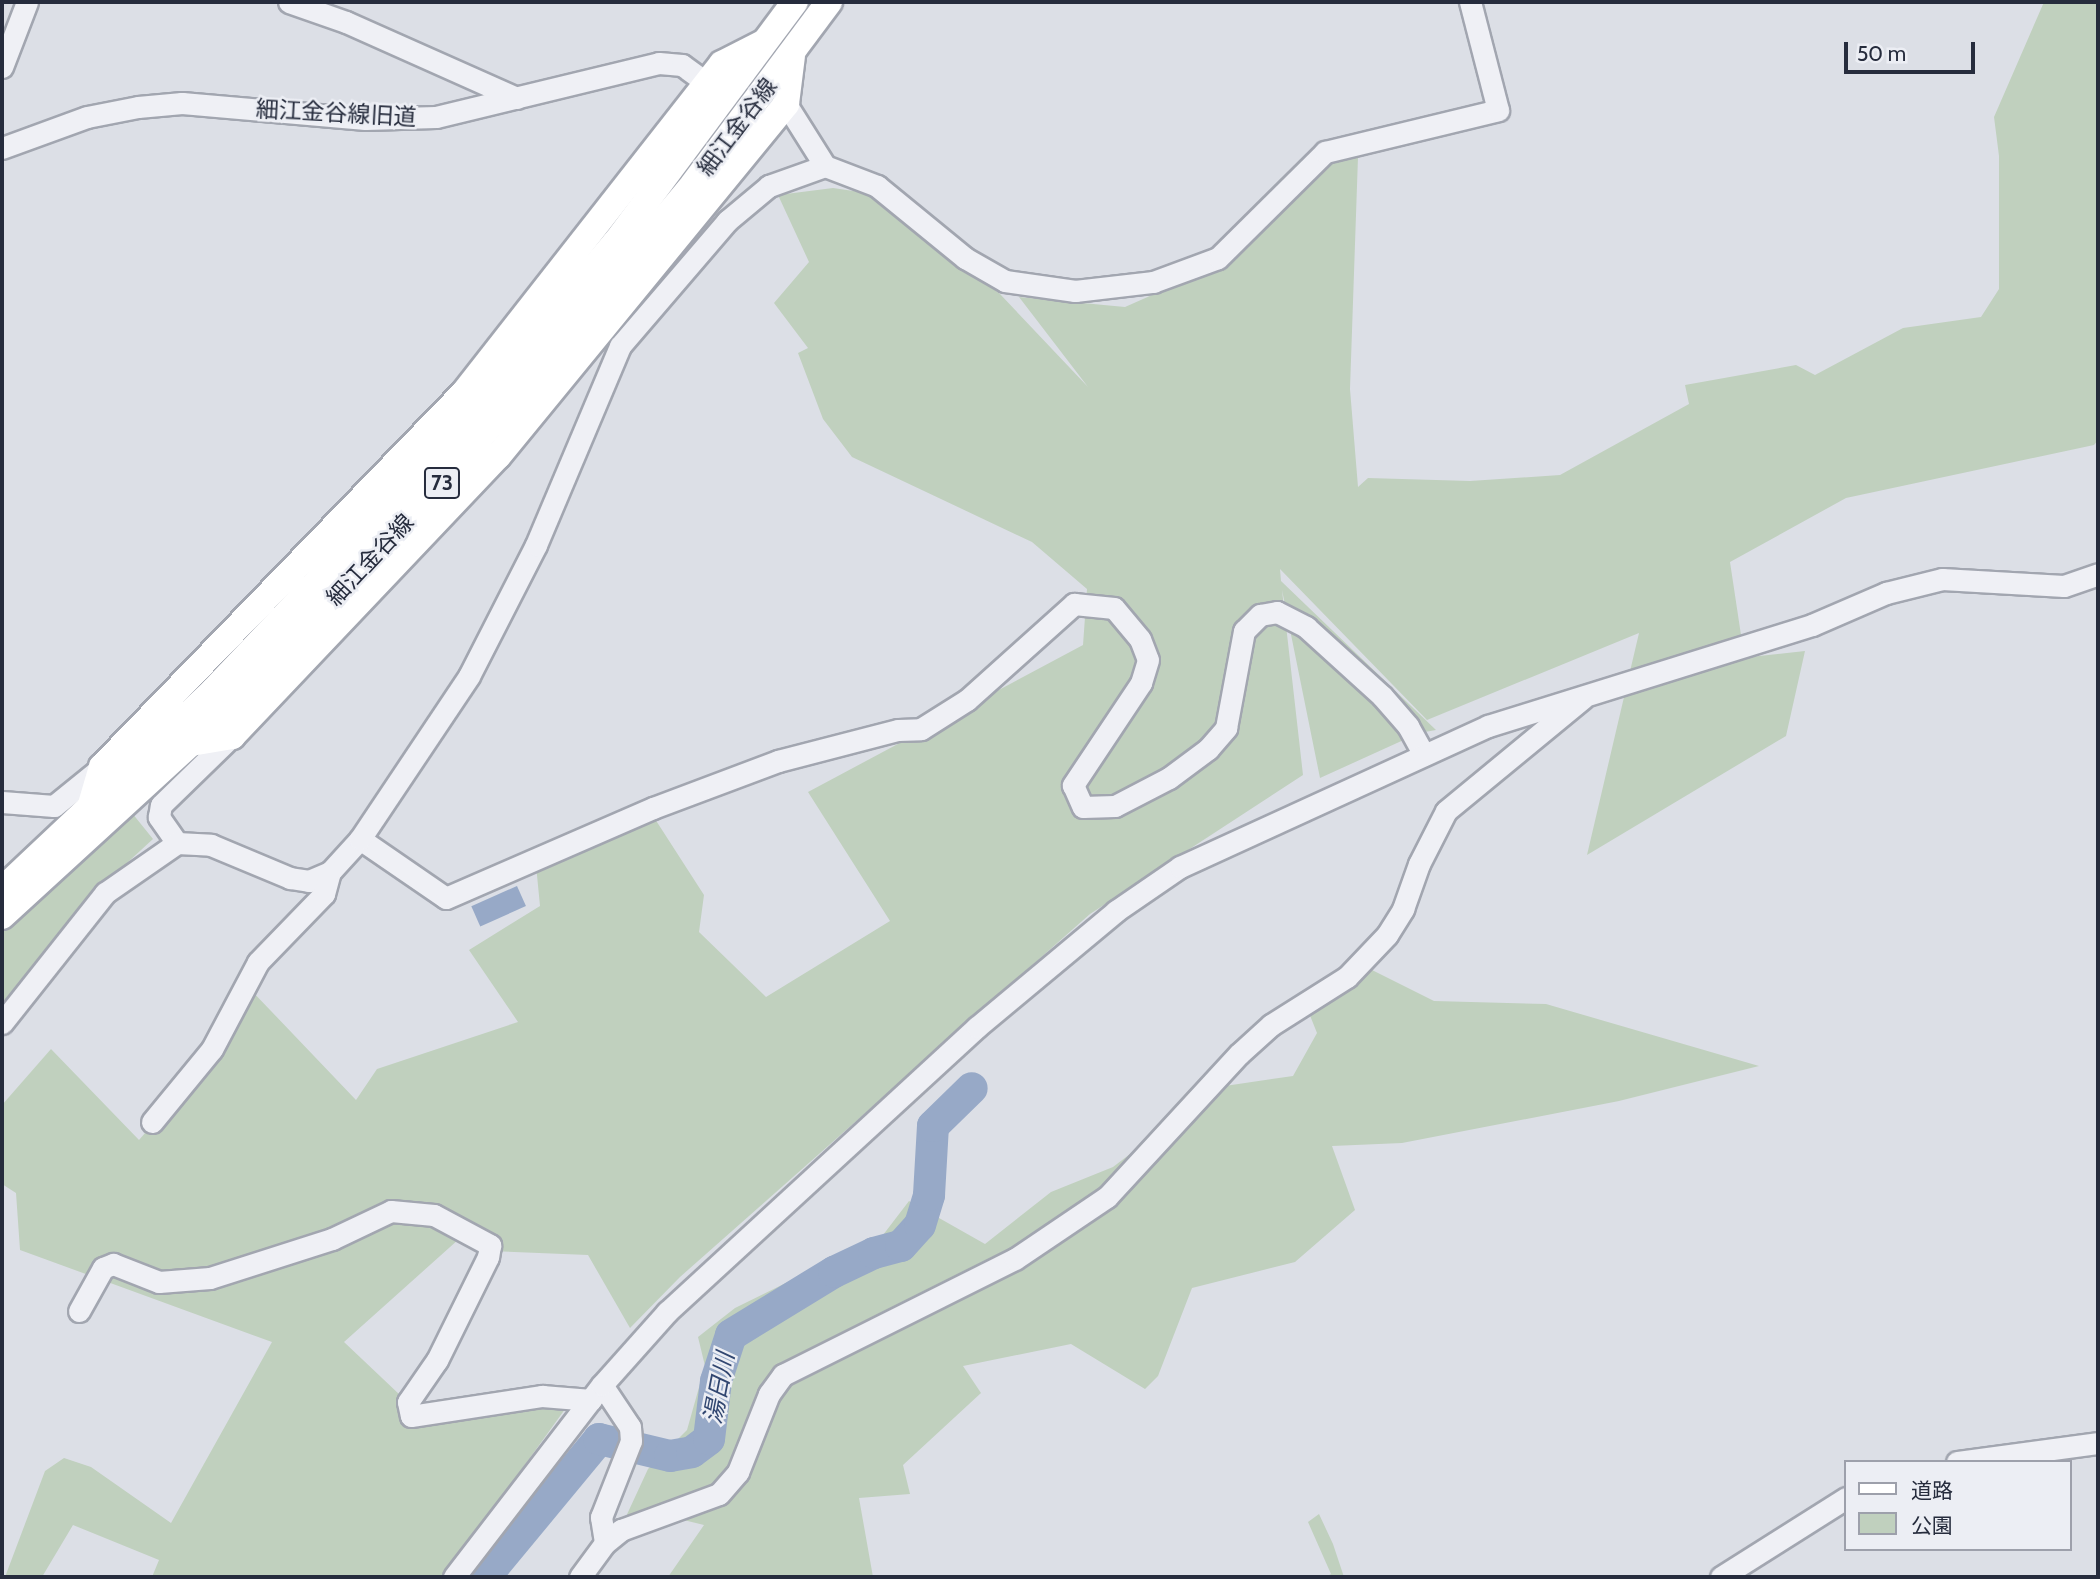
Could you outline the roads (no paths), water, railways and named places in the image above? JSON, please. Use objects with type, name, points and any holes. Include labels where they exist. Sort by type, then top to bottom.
[{"type":"main road","name":"細江金谷線","points":[[2,890],[89,810],[292,611],[460,428],[616,242],[795,2]]},
{"type":"main road","name":"細江金谷線","points":[[2,916],[191,743],[372,560],[467,454],[663,222],[829,2]]},
{"type":"main road","name":"73","points":[[89,810],[102,767],[464,393],[722,64],[766,41]]},
{"type":"main road","points":[[191,743],[232,736],[498,456],[646,281],[786,104],[792,54]]},
{"type":"street","points":[[2,67],[27,2]]},
{"type":"street","points":[[289,2],[346,22],[517,98]]},
{"type":"street","points":[[786,104],[825,166],[877,186],[965,258],[1005,281],[1075,291],[1153,282],[1218,258],[1325,152],[1498,110],[1470,2]]},
{"type":"street","name":"細江金谷線旧道","points":[[2,148],[86,117],[138,107],[182,103],[365,119],[436,117],[659,63],[682,65],[707,83]]},
{"type":"street","points":[[2,1023],[105,893],[177,843],[211,845],[290,878],[309,881],[330,872],[360,839],[470,676],[536,545],[620,346],[727,221],[769,187],[825,166]]},
{"type":"street","points":[[454,1577],[596,1392],[667,1312],[977,1027],[1116,911],[1206,853],[1526,711],[1587,695],[1812,625],[1886,593],[1942,579],[2064,586],[2098,574]]},
{"type":"street","points":[[360,839],[446,898],[653,808],[778,761],[898,730],[921,729],[967,700],[1074,604],[1114,608],[1140,639],[1148,660],[1141,683],[1073,785],[1083,807],[1115,806],[1169,778],[1208,749],[1226,728],[1244,631],[1260,615],[1277,612],[1306,627],[1382,696],[1408,726],[1424,755]]},
{"type":"street","points":[[580,1577],[605,1543],[621,1530],[719,1494],[738,1472],[769,1394],[783,1375],[1014,1259],[1107,1196],[1239,1054],[1271,1025],[1347,977],[1387,935],[1403,909],[1419,864],[1446,811],[1587,695]]},
{"type":"street","points":[[177,843],[159,817],[161,806],[232,736]]},
{"type":"street","points":[[5,805],[54,806],[102,767]]},
{"type":"street","points":[[152,1122],[212,1049],[258,962],[324,894],[330,872]]},
{"type":"street","points":[[79,1311],[103,1268],[113,1264],[159,1282],[210,1278],[314,1241],[332,1239],[391,1212],[434,1215],[490,1245],[488,1257],[437,1360],[408,1402],[411,1416],[542,1396],[596,1392]]},
{"type":"street","points":[[596,1392],[630,1427],[632,1441],[601,1517],[605,1543]]},
{"type":"street","points":[[1973,1460],[2098,1443]]},
{"type":"street","points":[[1721,1577],[1844,1499]]},
{"type":"water","points":[[517,886],[526,906],[480,926],[471,906]]},
{"type":"waterway","name":"湯日川","points":[[485,1577],[599,1439],[670,1456],[692,1452],[709,1439],[716,1381],[731,1335],[834,1272],[874,1253],[901,1246],[920,1225],[929,1195],[933,1126],[972,1088]]}]
